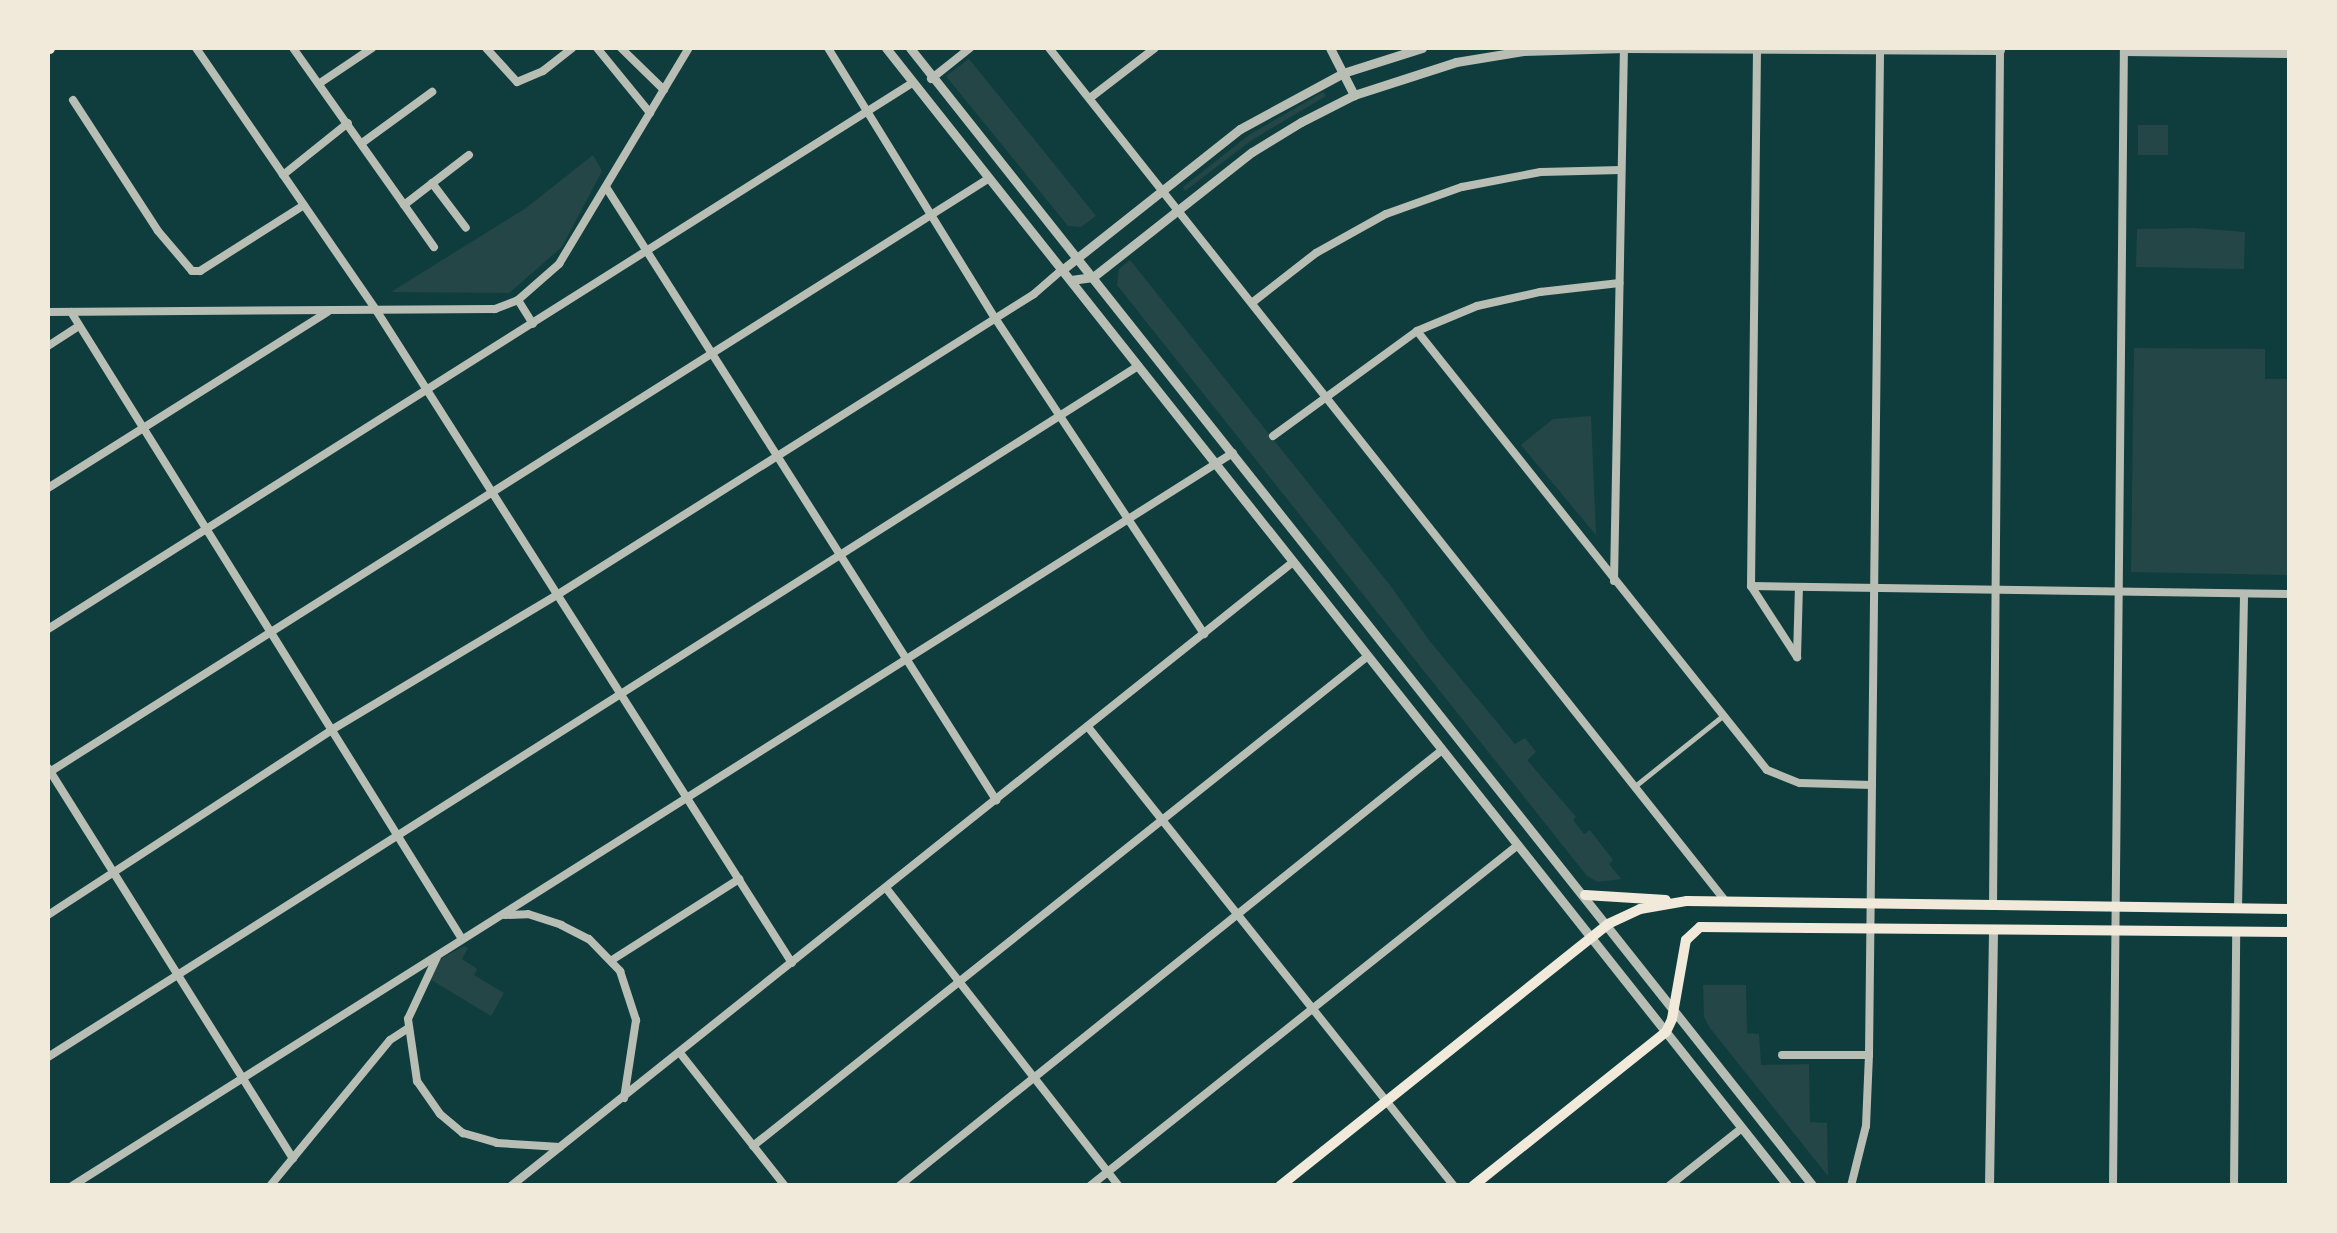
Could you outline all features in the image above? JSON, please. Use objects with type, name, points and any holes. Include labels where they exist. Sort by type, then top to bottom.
[{"type":"main road","points":[[1584,894],[1726,902],[2290,909]]},
{"type":"main road","points":[[1280,1186],[1608,924],[1640,909],[1687,901]]},
{"type":"main road","points":[[1472,1186],[1666,1032],[1674,1011],[1686,940],[1700,927],[2290,932]]},
{"type":"street","points":[[196,48],[376,310],[792,963]]},
{"type":"street","points":[[293,48],[434,247]]},
{"type":"street","points":[[320,83],[372,48]]},
{"type":"street","points":[[486,48],[517,82],[543,71],[572,48]]},
{"type":"street","points":[[597,48],[650,113]]},
{"type":"street","points":[[621,48],[664,90]]},
{"type":"street","points":[[48,312],[495,309],[518,300],[559,264],[689,48]]},
{"type":"street","points":[[828,48],[1060,418],[1204,634]]},
{"type":"street","points":[[886,48],[1788,1186]]},
{"type":"street","points":[[910,48],[1813,1186]]},
{"type":"street","points":[[932,79],[970,48]]},
{"type":"street","points":[[1049,48],[1726,902]]},
{"type":"street","points":[[1090,98],[1155,48]]},
{"type":"street","points":[[1330,48],[1354,94]]},
{"type":"street","points":[[48,915],[115,875],[333,729],[558,595],[1065,275],[1078,257],[1240,129],[1343,72],[1422,48]]},
{"type":"street","points":[[1614,582],[1624,48]]},
{"type":"street","points":[[1065,275],[1082,282],[1093,277],[1252,152],[1354,94],[1490,56],[1624,48],[2000,50],[1992,907]]},
{"type":"street","points":[[1757,48],[1751,586],[1798,656],[1799,587]]},
{"type":"street","points":[[1851,1186],[1866,1126],[1869,1055],[1880,48]]},
{"type":"street","points":[[2113,1186],[2124,50],[2290,53]]},
{"type":"street","points":[[48,629],[912,83]]},
{"type":"street","points":[[362,143],[432,92]]},
{"type":"street","points":[[73,100],[158,231],[192,272],[200,271],[304,205]]},
{"type":"street","points":[[283,175],[348,123]]},
{"type":"street","points":[[404,205],[469,155]]},
{"type":"street","points":[[1253,302],[1316,253],[1386,214],[1462,187],[1541,172],[1621,170]]},
{"type":"street","points":[[293,1158],[48,771],[988,179]]},
{"type":"street","points":[[432,183],[466,228]]},
{"type":"street","points":[[606,187],[996,800]]},
{"type":"street","points":[[1273,436],[1417,331],[1477,306],[1540,292],[1619,283]]},
{"type":"street","points":[[518,300],[533,324]]},
{"type":"street","points":[[48,488],[329,310]]},
{"type":"street","points":[[71,312],[462,939]]},
{"type":"street","points":[[48,346],[79,326]]},
{"type":"street","points":[[1417,331],[1721,717],[1778,776],[1812,784],[1872,785]]},
{"type":"street","points":[[48,1058],[1138,366]]},
{"type":"street","points":[[72,1186],[1233,453]]},
{"type":"street","points":[[510,1186],[1293,562]]},
{"type":"street","points":[[1751,586],[2290,594]]},
{"type":"street","points":[[2238,909],[2244,594]]},
{"type":"street","points":[[753,1146],[1368,656]]},
{"type":"street","points":[[1635,786],[1721,717]]},
{"type":"street","points":[[1088,726],[1454,1186]]},
{"type":"street","points":[[900,1186],[1442,750]]},
{"type":"street","points":[[1090,1186],[1518,845]]},
{"type":"street","points":[[612,960],[739,879]]},
{"type":"street","points":[[886,888],[1120,1186]]},
{"type":"street","points":[[500,915],[528,914],[561,925],[589,939],[612,960],[631,994],[636,1020],[624,1098]]},
{"type":"street","points":[[1989,1186],[1993,930]]},
{"type":"street","points":[[2234,1186],[2236,932]]},
{"type":"street","points":[[439,954],[416,992],[407,1029],[417,1081],[440,1114],[464,1133],[498,1143],[560,1147]]},
{"type":"street","points":[[270,1186],[390,1040],[407,1029]]},
{"type":"street","points":[[680,1053],[785,1186]]},
{"type":"street","points":[[1782,1055],[1869,1055]]},
{"type":"street","points":[[1669,1186],[1742,1128]]},
{"type":"shaded area","points":[[969,59],[1096,216],[1081,227],[1068,226],[946,76]]},
{"type":"shaded area","points":[[1323,92],[1326,96],[1252,140],[1185,191],[1183,187],[1249,135]]},
{"type":"shaded area","points":[[2138,125],[2168,125],[2168,155],[2138,155]]},
{"type":"shaded area","points":[[593,155],[602,171],[562,247],[509,293],[391,292],[526,208]]},
{"type":"shaded area","points":[[2137,229],[2245,232],[2244,269],[2136,267]]},
{"type":"shaded area","points":[[1130,260],[1393,589],[1428,639],[1515,744],[1525,738],[1536,752],[1527,760],[1576,817],[1573,820],[1584,834],[1590,830],[1613,860],[1609,864],[1621,879],[1598,882],[1587,876],[1117,285],[1119,269]]},
{"type":"shaded area","points":[[2134,348],[2265,349],[2265,379],[2289,379],[2289,575],[2131,572]]},
{"type":"shaded area","points":[[1591,416],[1596,535],[1521,445],[1553,419]]},
{"type":"shaded area","points":[[464,946],[468,948],[462,959],[477,969],[474,975],[504,993],[491,1016],[428,978],[442,958]]},
{"type":"shaded area","points":[[1703,985],[1746,985],[1747,1033],[1759,1034],[1761,1065],[1809,1064],[1810,1122],[1827,1123],[1828,1176],[1710,1028],[1704,1017]]}]
